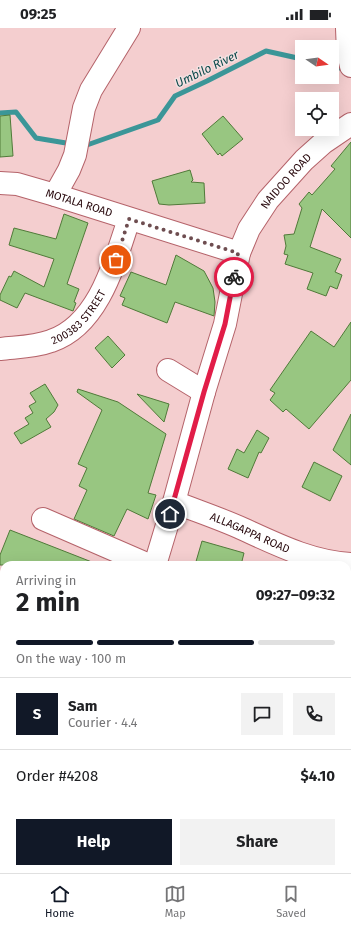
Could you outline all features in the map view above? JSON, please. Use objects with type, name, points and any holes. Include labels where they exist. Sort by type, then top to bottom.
[{"type":"street","points":[[55,195],[76,155],[84,108],[91,90],[129,28]]},
{"type":"street","points":[[347,28],[348,53],[351,66]]},
{"type":"street","name":"NAIDOO ROAD","points":[[238,253],[249,228],[268,200],[286,178],[323,143],[350,125]]},
{"type":"street","name":"MOTALA ROAD","points":[[0,183],[17,184],[55,195],[238,253]]},
{"type":"street","name":"200383 STREET","points":[[0,348],[43,344],[63,336],[78,325],[103,291],[113,268],[129,219]]},
{"type":"street","points":[[156,561],[204,392],[225,324],[238,253]]},
{"type":"street","points":[[168,370],[204,392]]},
{"type":"street","name":"ALLAGAPPA ROAD","points":[[174,502],[320,561]]},
{"type":"street","points":[[43,519],[140,561]]},
{"type":"building","points":[[10,115],[13,156],[0,157],[0,116]]},
{"type":"building","points":[[223,116],[243,139],[222,156],[220,153],[218,155],[202,134]]},
{"type":"building","points":[[351,142],[351,238],[322,209],[310,247],[341,259],[335,272],[342,275],[337,289],[330,286],[326,296],[307,289],[313,273],[285,264],[288,255],[284,254],[286,246],[284,235],[294,234],[302,208],[299,204],[309,192],[312,195],[335,169],[331,166]]},
{"type":"building","points":[[190,170],[193,180],[191,182],[204,183],[205,203],[169,205],[159,204],[152,181]]},
{"type":"building","points":[[64,214],[88,223],[67,284],[79,289],[74,302],[76,303],[73,311],[25,293],[17,308],[0,300],[0,295],[9,276],[11,277],[14,271],[44,287],[54,259],[9,245],[14,228],[56,239]]},
{"type":"building","points":[[176,255],[204,271],[213,288],[215,302],[214,316],[175,302],[167,323],[122,305],[125,298],[120,296],[131,272],[166,285]]},
{"type":"building","points":[[351,322],[351,380],[309,429],[286,409],[283,412],[270,400],[275,393],[270,390],[311,331],[334,347]]},
{"type":"building","points":[[108,336],[125,355],[112,368],[95,348]]},
{"type":"building","points":[[45,384],[58,405],[54,412],[46,419],[51,427],[21,444],[14,433],[29,424],[25,418],[33,413],[29,406],[36,402],[30,393]]},
{"type":"building","points":[[78,389],[118,402],[166,434],[148,493],[156,495],[148,519],[127,509],[114,536],[74,519],[87,490],[79,486],[87,468],[78,464],[102,410],[77,392]]},
{"type":"building","points":[[137,394],[169,404],[164,422]]},
{"type":"building","points":[[351,414],[351,465],[333,450]]},
{"type":"building","points":[[257,430],[269,438],[261,453],[259,452],[248,478],[228,469],[237,449],[244,453]]},
{"type":"building","points":[[314,462],[342,476],[330,501],[302,487]]},
{"type":"building","points":[[10,530],[89,561],[0,561],[0,555]]},
{"type":"building","points":[[202,541],[244,553],[242,561],[196,561]]},
{"type":"waterway","name":"Umbilo River","points":[[87,145],[158,120],[175,96],[266,51],[295,57]]},
{"type":"waterway","name":"Umbilo River","points":[[0,113],[16,112],[36,138],[72,144]]},
{"type":"way so far","points":[[116,260],[129,219],[238,253],[234,277]]},
{"type":"route","points":[[170,514],[194,433],[204,392],[225,324],[234,277]]}]
